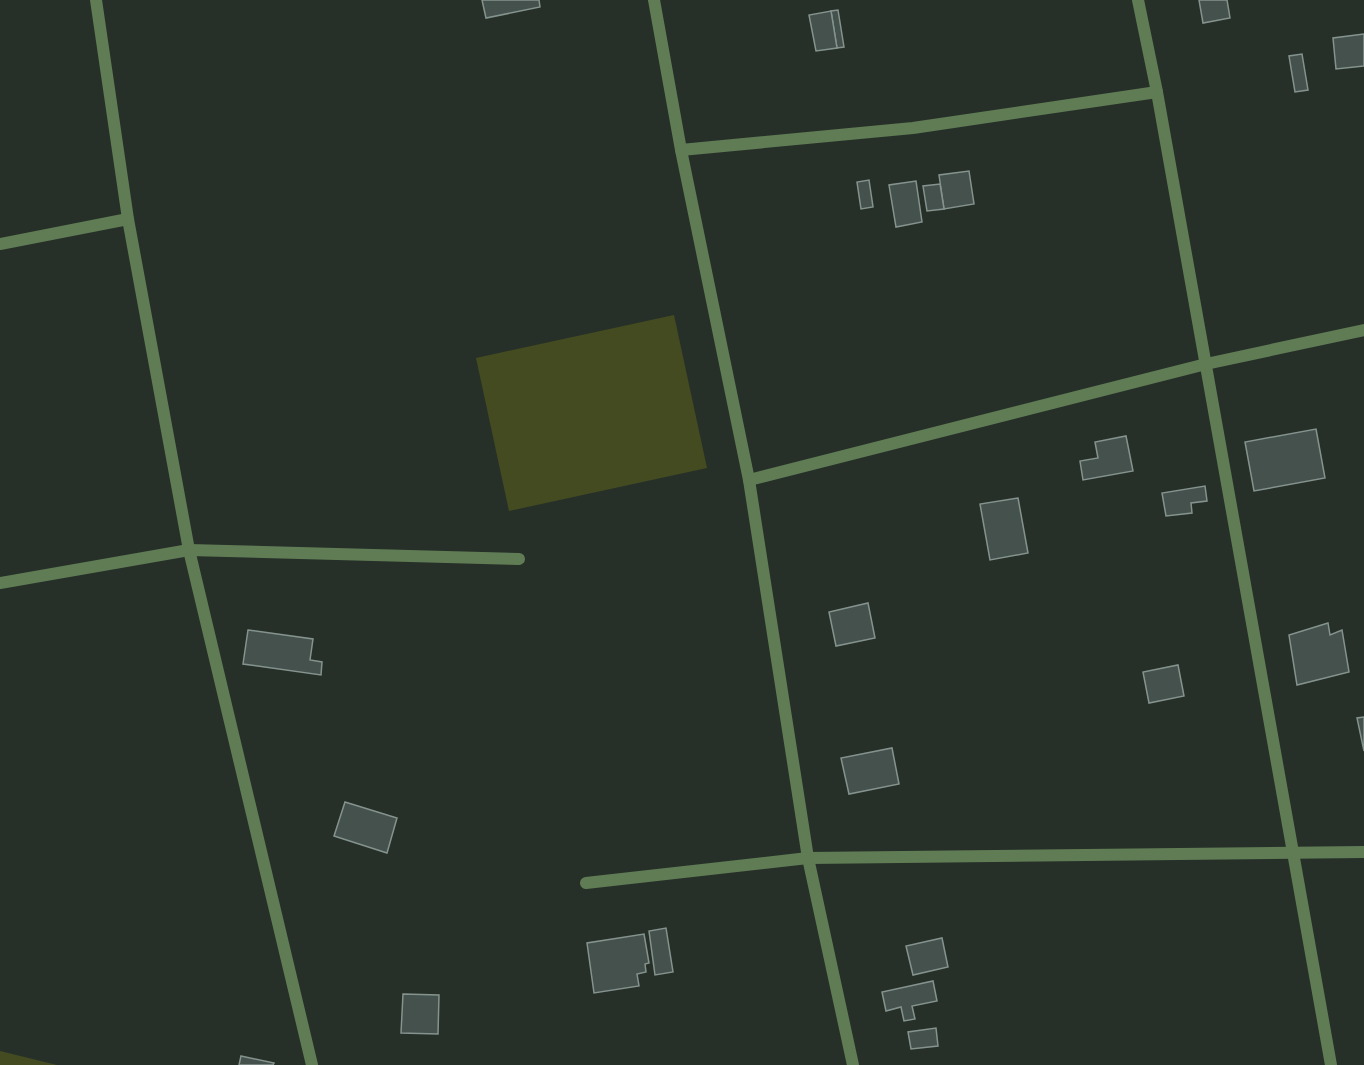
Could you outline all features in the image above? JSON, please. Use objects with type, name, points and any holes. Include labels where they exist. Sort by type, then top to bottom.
[{"type":"street","points":[[96,0],[128,219],[189,550],[312,1065]]},
{"type":"street","points":[[654,0],[681,150],[749,480],[808,858],[853,1065]]},
{"type":"street","points":[[1138,0],[1157,92],[1331,1065]]},
{"type":"street","points":[[681,150],[913,128],[1157,92]]},
{"type":"street","points":[[0,244],[128,219]]},
{"type":"street","points":[[749,480],[1206,364],[1364,330]]},
{"type":"street","points":[[0,583],[189,550],[519,559]]},
{"type":"street","points":[[586,883],[808,858],[1364,852]]},
{"type":"green space","points":[[674,315],[707,468],[509,511],[476,358]]},
{"type":"green space","points":[[0,1051],[57,1065],[0,1065]]},
{"type":"building","points":[[482,0],[539,0],[540,7],[486,18]]},
{"type":"building","points":[[1199,0],[1227,0],[1230,18],[1203,23]]},
{"type":"building","points":[[838,10],[844,47],[837,48],[831,11]]},
{"type":"building","points":[[831,11],[837,48],[816,51],[809,15]]},
{"type":"building","points":[[1364,34],[1364,66],[1336,69],[1333,38]]},
{"type":"building","points":[[1302,54],[1308,90],[1295,92],[1289,56]]},
{"type":"building","points":[[969,171],[974,204],[944,209],[939,175]]},
{"type":"building","points":[[869,180],[873,207],[861,209],[857,182]]},
{"type":"building","points":[[916,181],[922,222],[896,227],[889,185]]},
{"type":"building","points":[[940,184],[944,209],[927,211],[923,186]]},
{"type":"building","points":[[1316,429],[1325,478],[1254,491],[1245,442]]},
{"type":"building","points":[[1126,436],[1133,471],[1083,480],[1080,461],[1098,458],[1095,442]]},
{"type":"building","points":[[1205,486],[1207,501],[1191,503],[1192,513],[1166,516],[1162,493]]},
{"type":"building","points":[[1018,498],[1028,553],[990,560],[980,504]]},
{"type":"building","points":[[868,603],[875,638],[836,646],[829,612]]},
{"type":"building","points":[[1328,623],[1330,635],[1342,630],[1349,672],[1297,685],[1289,635]]},
{"type":"building","points":[[248,630],[313,639],[310,660],[322,662],[321,675],[243,664]]},
{"type":"building","points":[[1178,665],[1184,696],[1149,703],[1143,672]]},
{"type":"building","points":[[1364,717],[1364,751],[1357,718]]},
{"type":"building","points":[[892,748],[899,784],[849,794],[841,758]]},
{"type":"building","points":[[345,802],[397,818],[387,853],[334,836]]},
{"type":"building","points":[[666,928],[673,972],[655,975],[649,931]]},
{"type":"building","points":[[644,934],[649,963],[645,964],[646,972],[637,974],[639,986],[594,993],[587,943]]},
{"type":"building","points":[[942,938],[948,967],[913,975],[906,946]]},
{"type":"building","points":[[933,981],[937,1001],[912,1006],[915,1019],[904,1021],[901,1007],[886,1011],[882,992]]},
{"type":"building","points":[[403,994],[439,995],[438,1034],[401,1033]]},
{"type":"building","points":[[936,1028],[938,1046],[911,1049],[908,1032]]},
{"type":"building","points":[[241,1056],[274,1063],[273,1065],[239,1065]]}]
